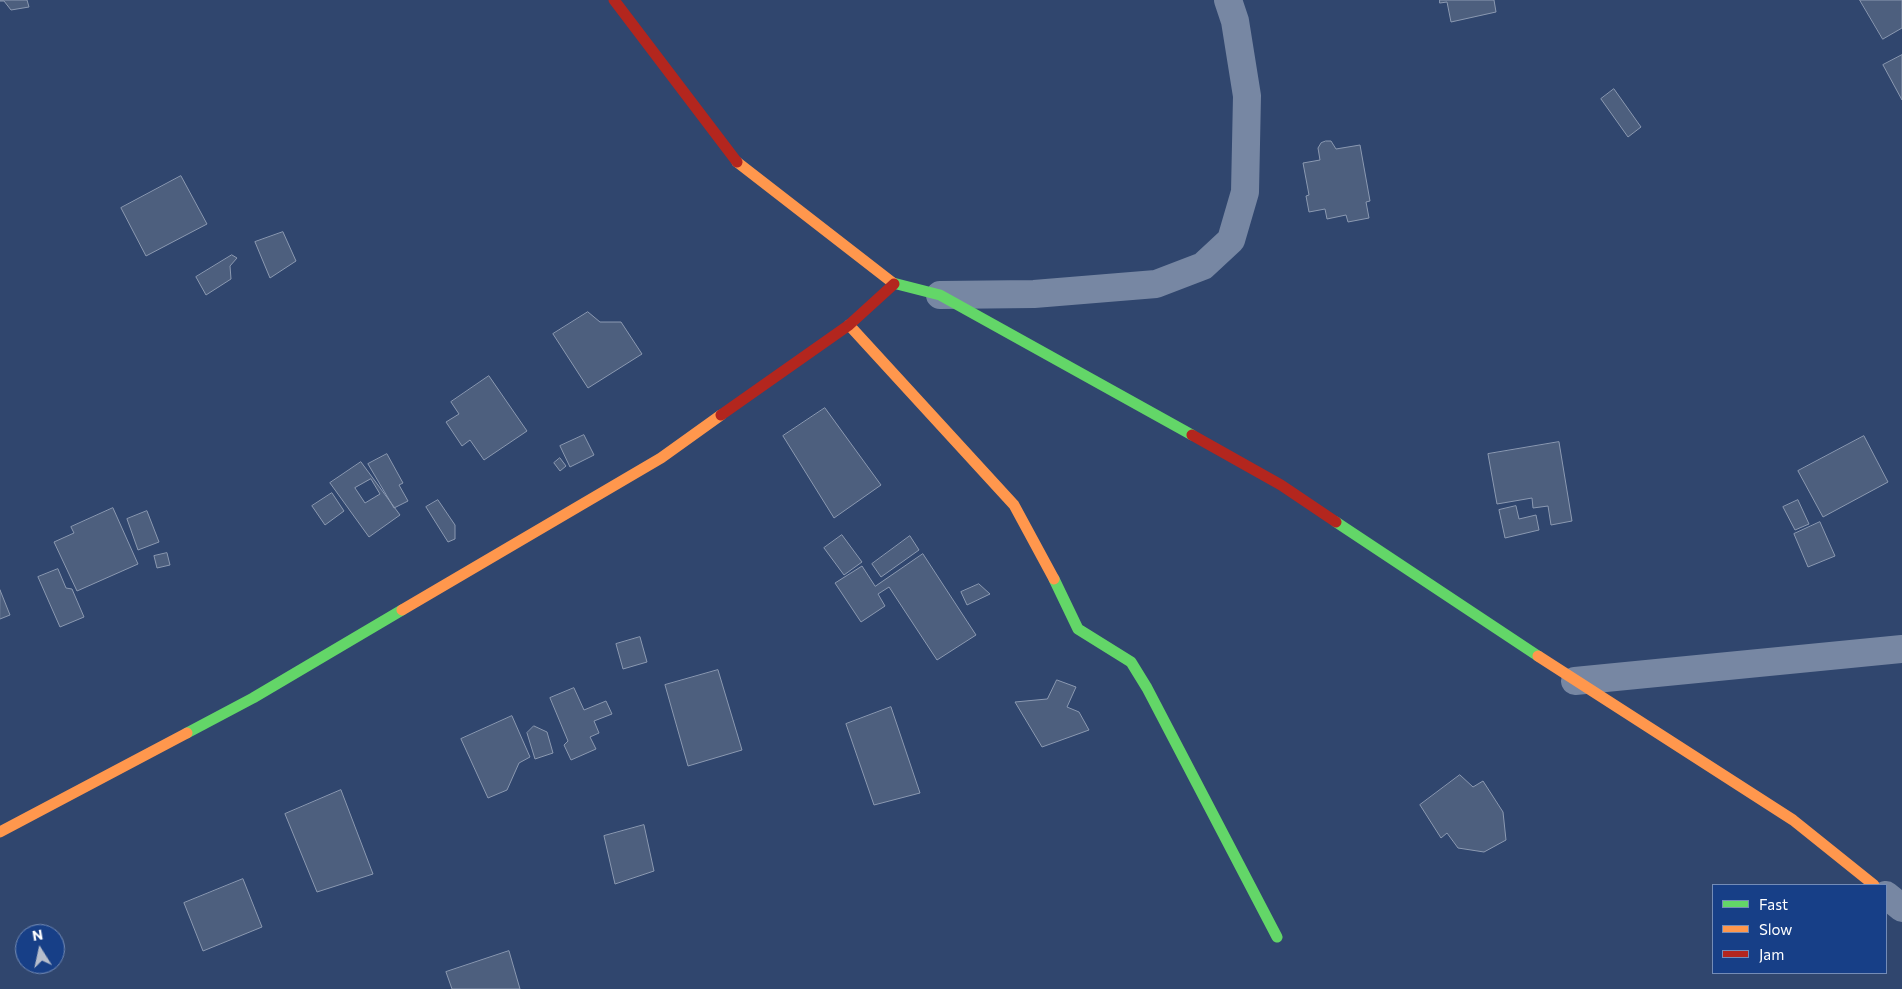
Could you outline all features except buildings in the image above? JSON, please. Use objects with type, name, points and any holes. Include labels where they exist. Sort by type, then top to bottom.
[{"type":"street","points":[[614,0],[740,166],[894,284],[940,295],[1034,294],[1156,284],[1203,266],[1230,240],[1244,192],[1247,96],[1235,21],[1228,0]]},
{"type":"street","points":[[0,832],[253,698],[661,458],[849,325],[894,284]]},
{"type":"street","points":[[940,295],[1281,485],[1575,681],[1793,820],[1873,884]]},
{"type":"street","points":[[849,325],[1014,505],[1042,555],[1078,629],[1131,662],[1148,688],[1277,937]]},
{"type":"street","points":[[1575,681],[1902,649]]},
{"type":"street","points":[[1887,896],[1902,908]]},
{"type":"traffic: fast","points":[[893,283],[940,295],[1192,435]]},
{"type":"traffic: fast","points":[[1336,522],[1538,656]]},
{"type":"traffic: fast","points":[[1054,579],[1078,629],[1131,662],[1147,688],[1277,937]]},
{"type":"traffic: fast","points":[[187,733],[253,698],[402,610]]},
{"type":"traffic: slow","points":[[737,162],[893,283]]},
{"type":"traffic: slow","points":[[849,325],[1014,505],[1054,579]]},
{"type":"traffic: slow","points":[[402,610],[661,458],[721,415]]},
{"type":"traffic: slow","points":[[1538,656],[1793,820],[1873,884]]},
{"type":"traffic: slow","points":[[0,832],[187,733]]},
{"type":"traffic: jam","points":[[614,0],[737,162]]},
{"type":"traffic: jam","points":[[721,415],[849,325],[894,284]]},
{"type":"traffic: jam","points":[[1192,435],[1281,485],[1336,522]]}]
